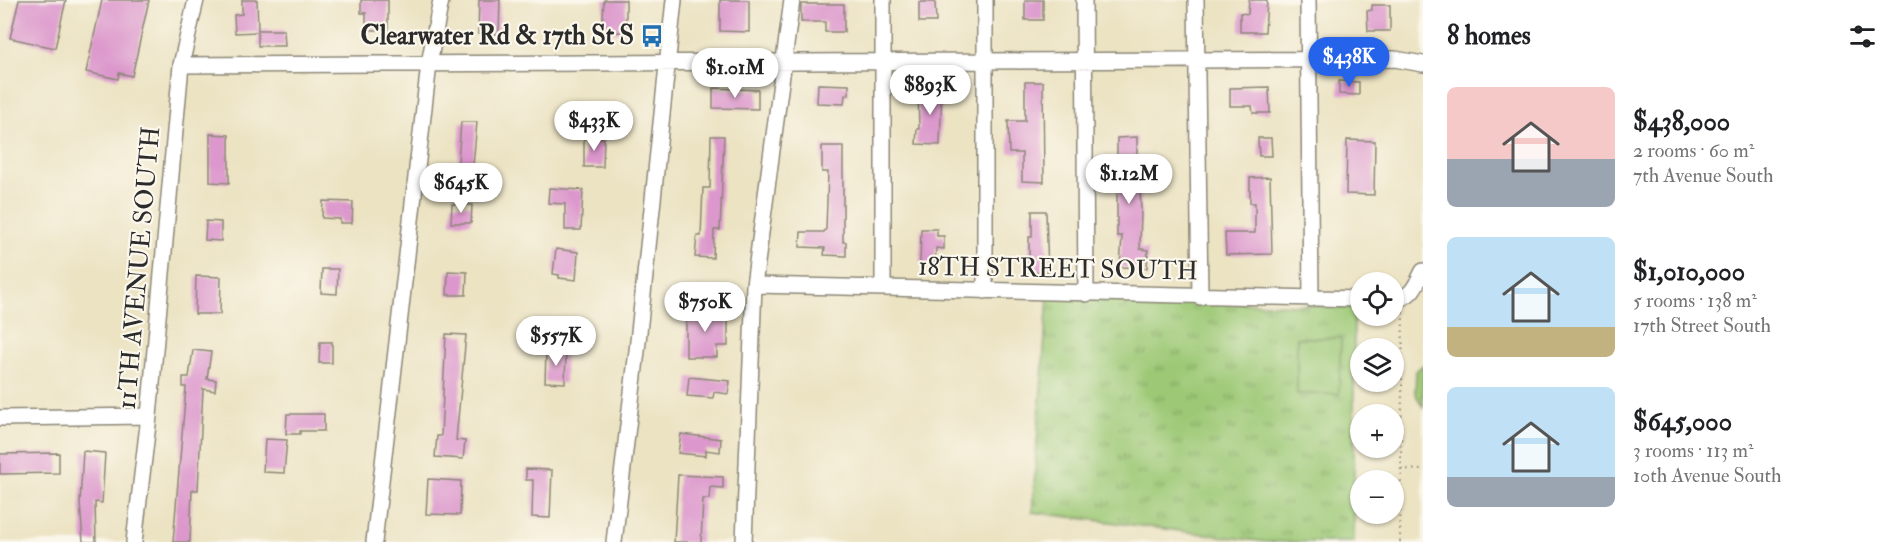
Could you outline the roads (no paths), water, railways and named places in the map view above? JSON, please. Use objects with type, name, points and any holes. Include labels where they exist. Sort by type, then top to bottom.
[{"type":"street","name":"11TH AVENUE SOUTH","points":[[134,542],[149,416],[181,64],[196,0]]},
{"type":"street","points":[[374,542],[429,64],[441,0]]},
{"type":"street","points":[[614,542],[638,351],[674,0]]},
{"type":"street","points":[[744,542],[754,285],[792,0]]},
{"type":"street","points":[[883,0],[883,288]]},
{"type":"street","points":[[985,0],[985,291]]},
{"type":"street","points":[[1084,0],[1086,294]]},
{"type":"street","points":[[1197,0],[1200,297]]},
{"type":"street","points":[[1308,0],[1311,299]]},
{"type":"street","points":[[181,64],[985,63],[1309,59],[1395,59],[1423,64]]},
{"type":"street","points":[[1404,296],[1413,291],[1423,270]]},
{"type":"street","name":"18TH STREET SOUTH","points":[[754,285],[1350,300]]},
{"type":"street","points":[[0,418],[149,416]]},
{"type":"place","name":"Clearwater Rd & 17th St S","points":[[652,36]]}]
